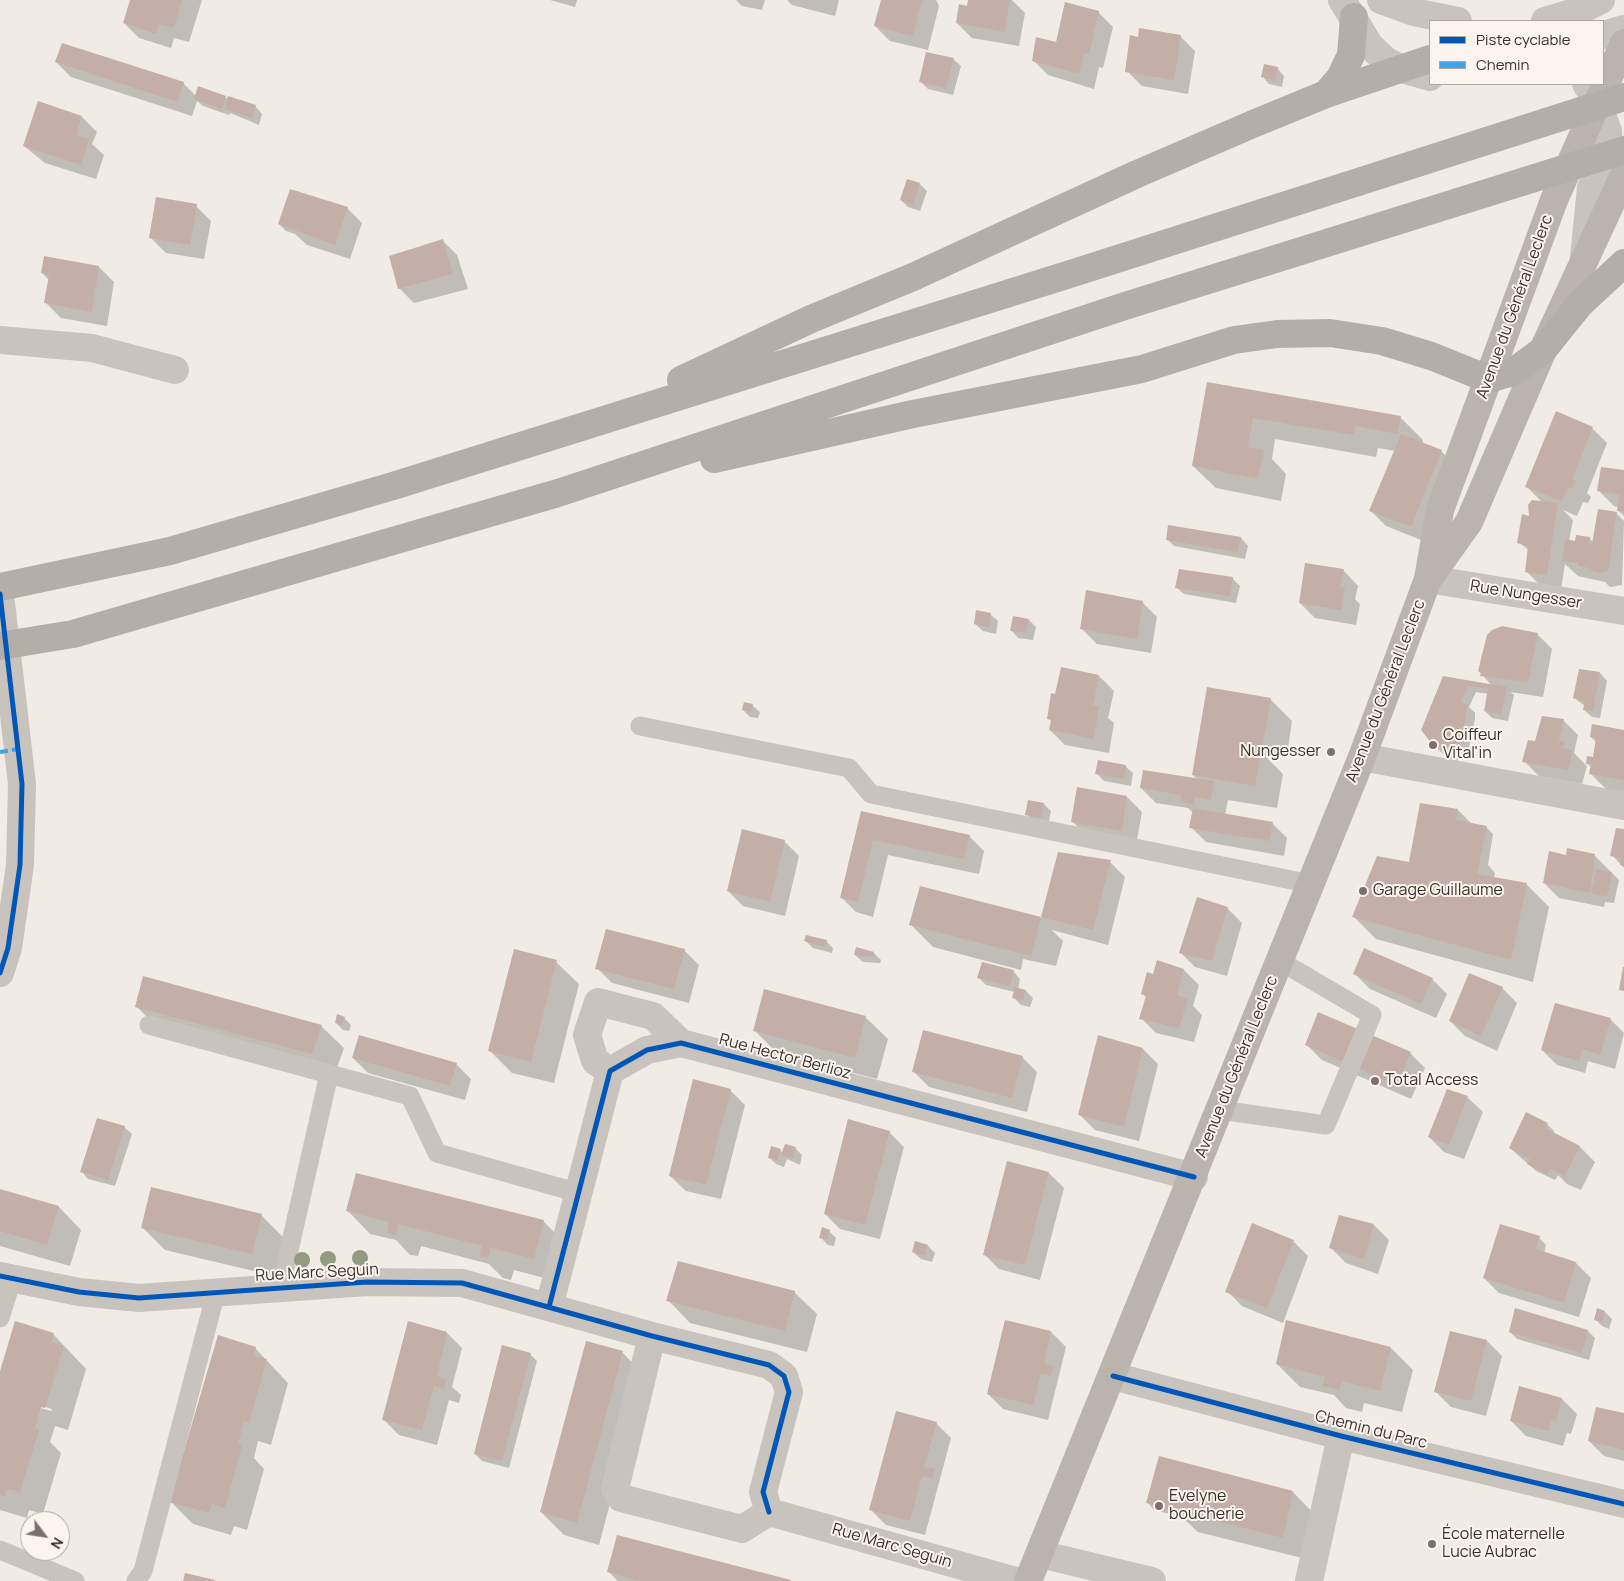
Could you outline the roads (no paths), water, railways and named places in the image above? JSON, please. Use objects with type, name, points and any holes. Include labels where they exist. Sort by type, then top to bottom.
[{"type":"highway","points":[[1326,94],[1340,78],[1352,55],[1348,8]]},
{"type":"highway","points":[[592,422],[811,319],[912,277],[1136,174],[1326,94],[1429,59]]},
{"type":"highway","points":[[1608,78],[1624,102]]},
{"type":"highway","points":[[0,587],[180,548],[393,486],[592,422],[1067,275],[1589,85]]},
{"type":"highway","points":[[0,646],[73,634],[558,494],[1125,306],[1624,150]]},
{"type":"highway","points":[[558,494],[913,414],[1142,369],[1234,340],[1277,334],[1330,333],[1382,341],[1431,356],[1488,379],[1514,372],[1543,350],[1580,304],[1624,263]]},
{"type":"main road","name":"Avenue du Général Leclerc","points":[[1028,1581],[1194,1177],[1362,756],[1428,579],[1440,510],[1554,200],[1608,78]]},
{"type":"main road","name":"Avenue du Général Leclerc","points":[[1428,579],[1469,522],[1584,257],[1623,177]]},
{"type":"street","points":[[1381,0],[1414,12],[1453,20]]},
{"type":"street","points":[[1548,20],[1581,10],[1601,0]]},
{"type":"street","points":[[1348,8],[1370,46],[1385,60],[1429,77]]},
{"type":"street","points":[[1604,35],[1624,29]]},
{"type":"street","points":[[1584,257],[1591,188],[1609,144],[1608,78]]},
{"type":"street","points":[[0,340],[92,348],[175,370]]},
{"type":"street","name":"Rue Nungesser","points":[[1428,579],[1624,611]]},
{"type":"street","points":[[0,594],[22,784],[20,865],[8,948],[0,973]]},
{"type":"street","points":[[1362,756],[1624,806]]},
{"type":"street","name":"Rue Hector Berlioz","points":[[681,1043],[653,1016],[598,1002],[587,1035],[595,1061],[610,1071],[647,1050],[681,1043],[1194,1177]]},
{"type":"street","points":[[549,1307],[610,1071]]},
{"type":"street","name":"Rue Marc Seguin","points":[[6,1278],[79,1292],[139,1298],[281,1286],[368,1282],[462,1283],[652,1336],[769,1365],[784,1376],[789,1392],[763,1492],[769,1512],[1016,1581]]},
{"type":"street","points":[[652,1336],[615,1489],[621,1498],[742,1529],[769,1512]]},
{"type":"street","name":"Chemin du Parc","points":[[1113,1376],[1340,1436],[1624,1504]]},
{"type":"street","points":[[1309,1581],[1340,1436]]},
{"type":"street","points":[[1040,1554],[1152,1581]]},
{"type":"lane","points":[[640,726],[849,768],[871,794],[1311,884]]},
{"type":"lane","points":[[1220,1110],[1326,1125],[1372,1015],[1280,961]]},
{"type":"lane","points":[[149,1025],[410,1096],[438,1153],[579,1193]]},
{"type":"lane","points":[[281,1286],[329,1074]]},
{"type":"lane","points":[[0,1318],[6,1278]]},
{"type":"lane","points":[[136,1581],[143,1571],[216,1292]]},
{"type":"lane","points":[[0,1550],[75,1581]]},
{"type":"place","name":"Coiffeur Vital'in","points":[[1433,745]]},
{"type":"place","name":"Nungesser","points":[[1331,752]]},
{"type":"place","name":"Garage Guillaume","points":[[1363,891]]},
{"type":"place","name":"Total Access","points":[[1375,1081]]},
{"type":"place","name":"Evelyne boucherie","points":[[1159,1506]]},
{"type":"place","name":"École maternelle Lucie Aubrac","points":[[1432,1544]]}]
